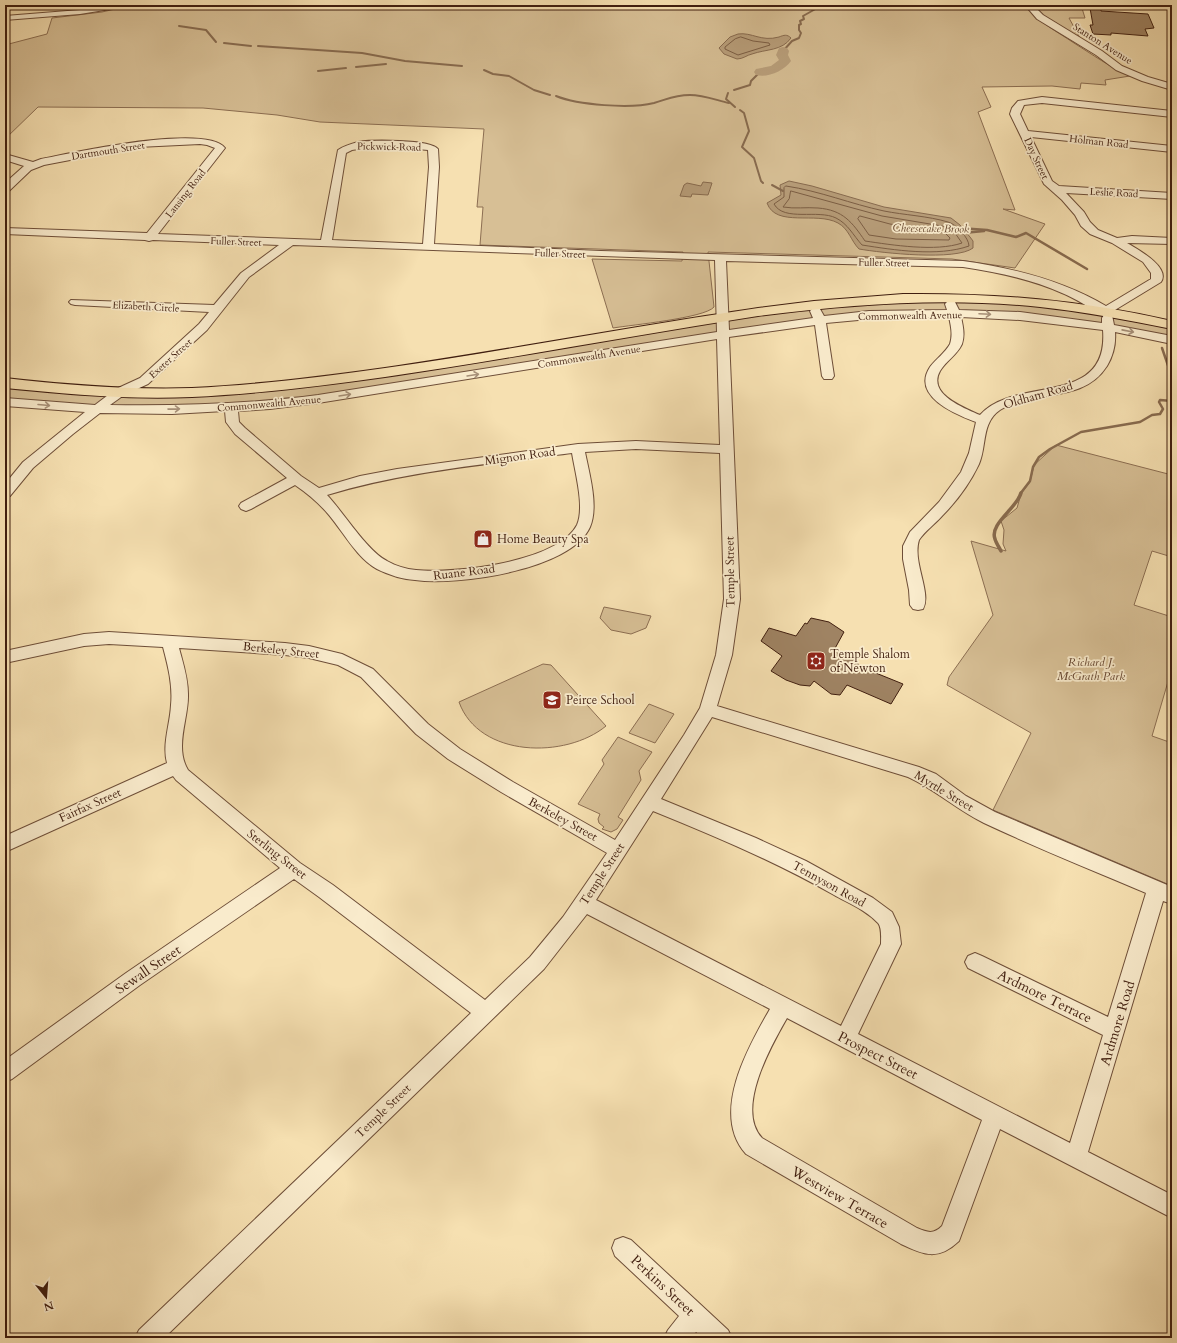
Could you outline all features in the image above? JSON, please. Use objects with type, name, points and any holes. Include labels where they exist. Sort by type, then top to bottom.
[{"type":"main road","name":"Commonwealth Avenue","points":[[5,383],[120,392],[214,392],[310,382],[723,327],[813,305],[891,299],[952,306],[1011,301],[1106,311],[1172,325]]},
{"type":"main road","name":"Commonwealth Avenue","points":[[1106,311],[1172,336]]},
{"type":"street","points":[[5,18],[80,12],[123,5]]},
{"type":"street","name":"Stanton Avenue","points":[[1029,5],[1040,17],[1099,53],[1119,68],[1172,88]]},
{"type":"street","name":"Day Street","points":[[1106,311],[1157,280],[1157,273],[1147,260],[1116,241],[1094,232],[1085,224],[1080,214],[1066,198],[1044,177],[1026,134],[1015,114],[1016,108],[1021,103],[1031,100],[1042,100],[1172,114]]},
{"type":"street","name":"Holman Road","points":[[1026,134],[1172,149]]},
{"type":"street","name":"Dartmouth Street","points":[[5,189],[33,165],[67,156],[138,144],[197,140],[213,144],[220,148]]},
{"type":"street","name":"Pickwick Road","points":[[326,244],[341,152],[350,146],[367,144],[422,146],[433,149],[434,167],[428,248]]},
{"type":"street","name":"Lansing Road","points":[[149,238],[220,148]]},
{"type":"street","points":[[5,157],[33,165]]},
{"type":"street","name":"Leslie Road","points":[[1055,189],[1172,196]]},
{"type":"street","name":"Fuller Street","points":[[5,231],[149,238],[428,248],[942,263],[1004,270],[1044,282],[1093,302],[1106,311]]},
{"type":"street","points":[[1116,241],[1132,239],[1172,241]]},
{"type":"street","name":"Exeter Street","points":[[5,493],[28,465],[48,446],[120,392],[144,382],[152,373],[191,340],[245,275],[289,243]]},
{"type":"street","name":"Temple Street","points":[[147,1338],[537,963],[570,923],[584,903],[690,740],[708,709],[724,655],[732,599],[720,257]]},
{"type":"street","name":"Elizabeth Circle","points":[[75,302],[217,309]]},
{"type":"street","points":[[813,305],[820,320],[828,376]]},
{"type":"street","points":[[918,605],[917,588],[910,555],[912,539],[940,511],[974,462],[978,449],[979,429],[982,420],[960,412],[942,400],[935,392],[931,384],[931,376],[951,351],[957,340],[957,325],[952,306]]},
{"type":"street","name":"Commonwealth Avenue","points":[[5,402],[98,409],[172,410],[231,408],[318,399],[723,327],[882,315],[952,306],[1109,327],[1172,340]]},
{"type":"street","name":"Oldham Road","points":[[982,420],[989,412],[1014,400],[1069,388],[1094,375],[1101,366],[1108,350],[1110,340],[1106,311]]},
{"type":"street","name":"Ruane Road","points":[[231,408],[233,422],[240,431],[296,479],[317,493],[334,511],[368,554],[387,568],[403,573],[432,577],[490,570],[519,564],[563,547],[580,531],[585,523],[586,508],[584,479],[578,448]]},
{"type":"street","name":"Mignon Road","points":[[317,493],[360,480],[397,473],[578,448],[636,445],[726,449]]},
{"type":"street","points":[[246,506],[296,479]]},
{"type":"street","name":"Berkeley Street","points":[[5,657],[84,640],[109,638],[309,652],[342,660],[367,673],[422,729],[454,754],[507,787],[618,850]]},
{"type":"street","points":[[169,641],[177,668],[180,691],[174,754],[176,767]]},
{"type":"street","name":"Myrtle Street","points":[[708,709],[913,772],[930,779],[960,801],[989,817],[1164,893]]},
{"type":"street","name":"Fairfax Street","points":[[5,844],[176,767]]},
{"type":"street","name":"Sterling Street","points":[[176,767],[182,775],[229,816],[294,869],[326,891],[486,1012]]},
{"type":"street","name":"Tennyson Road","points":[[650,802],[726,833],[787,861],[876,910],[885,919],[891,931],[891,944],[846,1038]]},
{"type":"street","name":"Sewall Street","points":[[5,1072],[133,979],[294,869]]},
{"type":"street","name":"Ardmore Road","points":[[1076,1157],[1115,1030],[1164,893]]},
{"type":"street","name":"Prospect Street","points":[[584,903],[1172,1207]]},
{"type":"street","name":"Ardmore Terrace","points":[[975,962],[1115,1030]]},
{"type":"street","name":"Westview Terrace","points":[[783,1006],[758,1052],[750,1075],[744,1098],[741,1120],[745,1134],[754,1146],[909,1236],[921,1242],[934,1245],[944,1241],[951,1233],[994,1115]]},
{"type":"street","name":"Perkins Street","points":[[623,1248],[720,1338]]},
{"type":"street","points":[[676,1338],[695,1315]]},
{"type":"green space","points":[[133,5],[1026,5],[1036,17],[1048,26],[1115,69],[1130,76],[1105,80],[1106,85],[1081,83],[1080,89],[1052,86],[982,87],[991,107],[978,112],[1015,210],[1003,209],[1045,224],[1015,268],[952,259],[708,252],[714,307],[708,311],[683,318],[613,328],[592,259],[682,261],[683,252],[480,245],[483,207],[477,207],[484,129],[320,122],[277,115],[203,108],[38,107],[5,139],[5,45],[47,34],[52,18],[102,12]]},
{"type":"green space","points":[[1033,5],[1081,5],[1085,18],[1069,18],[1080,38],[1035,10]]},
{"type":"green space","points":[[1011,301],[1172,325],[1172,340],[1020,316],[869,315],[318,399],[172,410],[5,402],[5,383],[84,391],[250,388],[853,302]]},
{"type":"green space","name":"Richard J. McGrath Park","points":[[1056,445],[1172,475],[1172,557],[1152,551],[1134,605],[1172,617],[1172,668],[1152,736],[1172,743],[1172,886],[993,810],[1031,733],[947,685],[949,677],[993,615],[971,541],[1006,551],[1003,544],[1004,530],[1001,521],[1017,508],[1021,494],[1030,482],[1034,465]]},
{"type":"green space","points":[[604,607],[651,616],[646,628],[631,634],[611,630],[600,618]]},
{"type":"green space","points":[[543,664],[551,665],[606,726],[589,737],[569,744],[547,748],[525,747],[504,743],[485,734],[469,720],[459,702]]},
{"type":"green space","points":[[649,704],[674,714],[655,743],[629,733]]},
{"type":"green space","points":[[618,737],[652,752],[639,771],[641,780],[618,817],[623,820],[617,829],[611,832],[602,829],[604,827],[599,823],[598,819],[600,814],[578,804],[604,764],[602,760]]},
{"type":"water","points":[[738,34],[748,34],[762,38],[773,38],[785,35],[791,38],[783,45],[773,49],[757,52],[737,59],[724,54],[719,48],[730,37]]},
{"type":"water","points":[[789,181],[812,186],[884,207],[951,218],[960,225],[973,241],[973,248],[964,252],[936,255],[901,254],[859,249],[845,228],[838,223],[819,218],[788,217],[779,215],[772,211],[767,203],[781,195],[780,185]]},
{"type":"water","points":[[703,182],[712,183],[708,195],[692,194],[691,197],[680,196],[684,185],[687,183],[701,186]]},
{"type":"building","points":[[1090,8],[1101,8],[1101,11],[1148,14],[1154,28],[1145,29],[1148,36],[1111,33],[1111,35],[1093,34],[1090,25],[1093,25]]},
{"type":"building","name":"Temple Shalom of Newton","points":[[811,618],[829,622],[844,632],[833,652],[849,654],[861,667],[903,684],[891,704],[847,685],[840,695],[831,694],[814,681],[810,686],[800,685],[786,680],[771,671],[782,656],[761,641],[769,628],[796,636],[805,623],[807,624]]},
{"type":"waterway","name":"Cheesecake Brook","points":[[783,51],[792,41],[799,38],[801,33],[799,30],[799,25],[801,24],[800,21],[804,19],[803,16],[819,7],[818,5]]},
{"type":"waterway","points":[[179,26],[206,30],[216,42]]},
{"type":"waterway","points":[[224,43],[251,46]]},
{"type":"waterway","points":[[258,46],[362,53],[405,61],[462,66]]},
{"type":"waterway","name":"Cheesecake Brook","points":[[760,72],[775,69],[785,61],[782,55],[783,51]]},
{"type":"waterway","points":[[356,67],[386,64]]},
{"type":"waterway","points":[[318,71],[346,68]]},
{"type":"waterway","points":[[484,70],[493,74],[509,76],[534,90],[550,95]]},
{"type":"waterway","name":"Cheesecake Brook","points":[[734,90],[750,85],[751,81],[760,72]]},
{"type":"waterway","name":"Cheesecake Brook","points":[[728,93],[726,99],[735,107]]},
{"type":"waterway","points":[[556,96],[577,102],[618,106],[644,105],[675,96],[684,95],[695,95],[729,103]]},
{"type":"waterway","name":"Cheesecake Brook","points":[[740,110],[744,113],[749,131],[742,147],[754,158],[761,181],[763,183]]},
{"type":"waterway","name":"Cheesecake Brook","points":[[772,185],[783,191]]},
{"type":"waterway","name":"Cheesecake Brook","points":[[959,228],[987,230],[1016,237],[1026,233],[1087,269]]},
{"type":"waterway","name":"Cheesecake Brook","points":[[963,233],[984,231]]},
{"type":"waterway","name":"Cheesecake Brook","points":[[1162,348],[1172,377]]},
{"type":"waterway","name":"Cheesecake Brook","points":[[1020,494],[1030,481],[1033,467],[1039,457],[1050,449],[1081,432],[1140,422],[1152,415],[1160,414],[1163,409],[1159,402],[1160,400],[1172,401]]},
{"type":"waterway","name":"Cheesecake Brook","points":[[1001,551],[995,539],[994,533],[1021,493]]},
{"type":"place","name":"Home Beauty Spa","points":[[483,539]]},
{"type":"place","name":"Temple Shalom of Newton","points":[[816,661]]},
{"type":"place","name":"Peirce School","points":[[552,700]]}]
